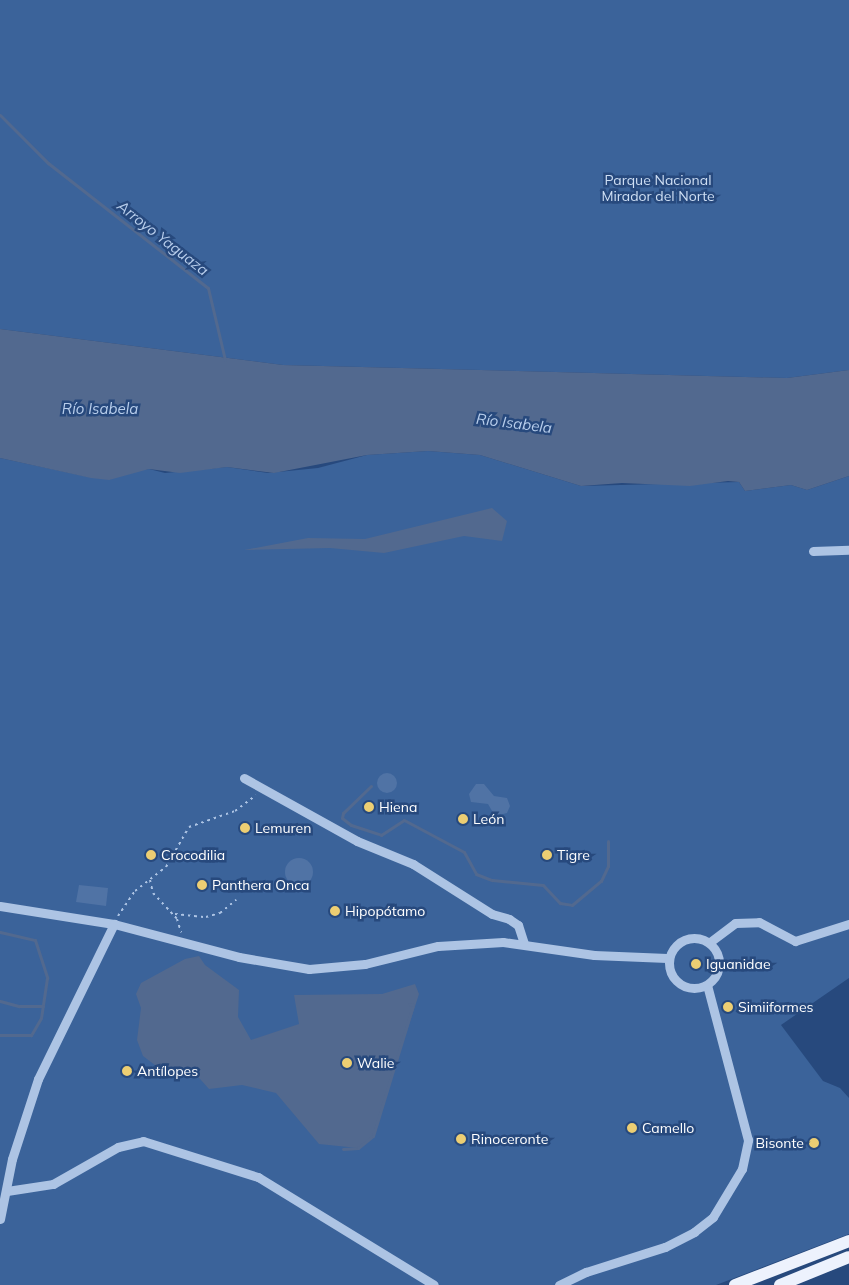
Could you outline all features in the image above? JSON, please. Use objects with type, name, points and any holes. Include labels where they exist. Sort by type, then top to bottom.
[{"type":"main road","points":[[735,1285],[849,1241]]},
{"type":"main road","points":[[780,1285],[849,1257]]},
{"type":"street","points":[[813,552],[849,550]]},
{"type":"street","points":[[244,778],[357,841],[413,864],[492,914],[510,919],[518,925],[524,944]]},
{"type":"street","points":[[0,906],[114,924],[182,942],[309,969],[365,964],[438,946],[524,944],[594,954],[667,958]]},
{"type":"street","points":[[710,942],[735,923],[759,922],[795,940],[849,924]]},
{"type":"street","points":[[0,1219],[8,1191],[12,1159],[38,1079],[114,924]]},
{"type":"street","points":[[690,937],[710,942],[719,956],[718,973],[707,985],[690,989],[675,981],[667,958],[673,947],[690,937]]},
{"type":"street","points":[[559,1285],[586,1272],[665,1247],[694,1232],[713,1217],[739,1175],[748,1140],[707,985]]},
{"type":"street","points":[[8,1191],[53,1184],[118,1147],[143,1142],[258,1178],[434,1285]]},
{"type":"path","points":[[114,924],[135,892],[166,867],[189,827],[235,811],[263,787]]},
{"type":"path","points":[[150,880],[153,893],[172,913],[180,927],[182,942]]},
{"type":"path","points":[[172,913],[182,918],[206,917],[220,913],[236,900]]},
{"type":"green space","name":"Parque Nacional Mirador del Norte","points":[[0,0],[849,0],[849,370],[787,378],[283,365],[0,329]]},
{"type":"green space","points":[[428,451],[480,455],[581,486],[739,482],[745,491],[791,485],[807,490],[849,476],[849,978],[781,1025],[823,1081],[840,1088],[849,1098],[849,1234],[716,1285],[0,1285],[0,458],[89,477],[149,469],[165,473],[227,467],[268,473],[318,468],[367,455]]},
{"type":"water","name":"Río Isabela","points":[[0,329],[283,365],[787,378],[849,370],[849,476],[807,490],[791,485],[745,491],[739,482],[728,481],[690,486],[622,483],[581,486],[480,455],[428,451],[367,455],[274,473],[227,467],[180,473],[149,469],[109,480],[91,478],[0,458]]},
{"type":"water","points":[[492,508],[507,521],[502,541],[464,536],[384,553],[330,548],[244,550],[308,538],[365,539]]},
{"type":"water","points":[[199,956],[205,965],[239,990],[238,1017],[251,1040],[299,1024],[294,995],[382,994],[415,984],[419,994],[373,1136],[358,1148],[319,1144],[276,1093],[242,1085],[209,1089],[192,1070],[168,1075],[143,1056],[137,1040],[141,1008],[136,994],[141,983],[185,959]]},
{"type":"building","points":[[383,773],[391,773],[397,779],[397,787],[391,793],[383,793],[377,787],[377,779]]},
{"type":"building","points":[[476,784],[484,784],[494,796],[507,798],[510,806],[507,813],[495,816],[488,804],[471,802],[469,794]]},
{"type":"building","points":[[299,858],[309,862],[313,872],[309,882],[299,886],[289,882],[285,872],[289,862]]},
{"type":"building","points":[[79,885],[108,888],[106,906],[76,902]]},
{"type":"waterway","name":"Arroyo Yaguaza","points":[[0,115],[48,163],[208,288],[225,360]]},
{"type":"waterway","points":[[371,786],[343,813],[342,818],[351,825],[381,835],[404,820],[464,852],[476,874],[492,880],[543,885],[560,903],[572,905],[601,881],[608,866],[608,841]]},
{"type":"waterway","points":[[0,932],[35,940],[47,978],[41,1018],[31,1035],[0,1035]]},
{"type":"waterway","points":[[0,1001],[19,1006],[43,1006]]},
{"type":"waterway","points":[[343,1149],[358,1148],[373,1136],[413,1005],[409,1004]]},
{"type":"place","name":"Hiena","points":[[369,807]]},
{"type":"place","name":"León","points":[[463,819]]},
{"type":"place","name":"Lemuren","points":[[245,828]]},
{"type":"place","name":"Crocodilia","points":[[151,855]]},
{"type":"place","name":"Tigre","points":[[547,855]]},
{"type":"place","name":"Panthera Onca","points":[[202,885]]},
{"type":"place","name":"Hipopótamo","points":[[335,911]]},
{"type":"place","name":"Iguanidae","points":[[696,964]]},
{"type":"place","name":"Simiiformes","points":[[728,1007]]},
{"type":"place","name":"Walie","points":[[347,1063]]},
{"type":"place","name":"Antílopes","points":[[127,1071]]},
{"type":"place","name":"Camello","points":[[632,1128]]},
{"type":"place","name":"Rinoceronte","points":[[461,1139]]},
{"type":"place","name":"Bisonte","points":[[814,1143]]}]
